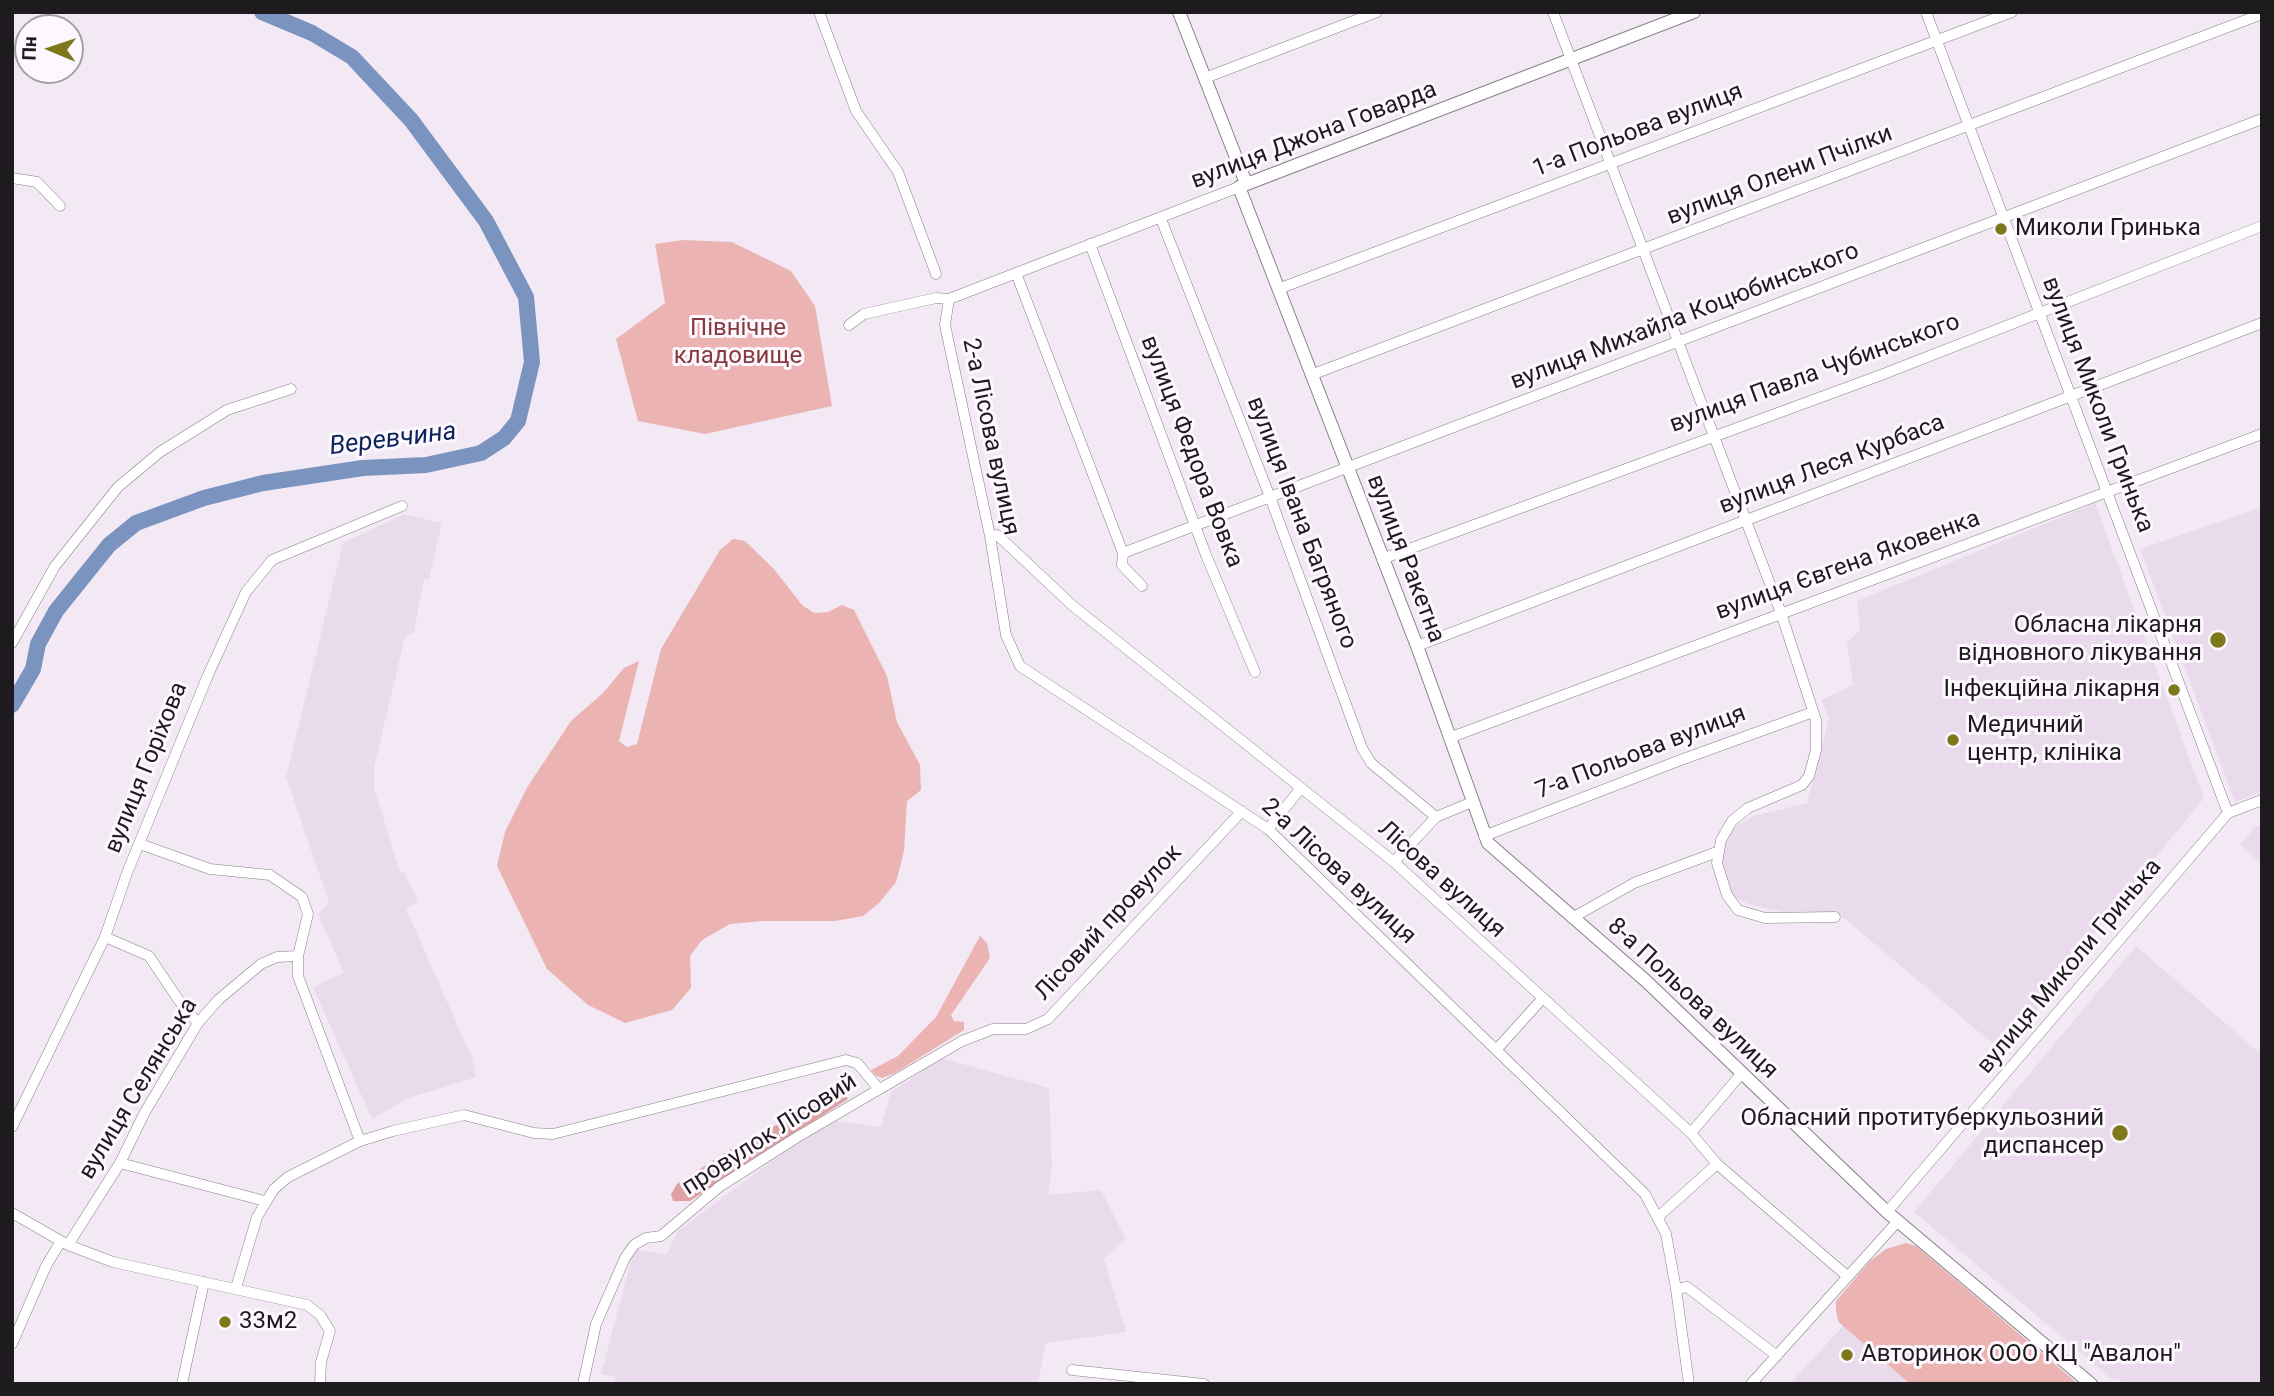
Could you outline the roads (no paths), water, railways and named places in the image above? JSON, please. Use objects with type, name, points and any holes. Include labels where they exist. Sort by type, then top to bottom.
[{"type":"street","points":[[819,12],[856,111],[898,172],[936,274]]},
{"type":"street","name":"вулиця Ракетна","points":[[1179,12],[1205,78],[1278,289],[1417,646],[1484,836],[1500,856],[1572,918]]},
{"type":"street","points":[[1205,78],[1377,12]]},
{"type":"street","points":[[1553,12],[1780,613],[1817,731],[1816,750],[1809,776],[1802,785],[1748,808],[1732,821],[1717,852],[1717,863],[1727,895],[1738,910],[1765,918],[1835,917]]},
{"type":"street","name":"вулиця Джона Говарда","points":[[849,325],[864,314],[936,298],[948,299],[1693,12]]},
{"type":"street","name":"вулиця Миколи Гринька","points":[[1926,12],[1971,125],[2228,813]]},
{"type":"street","name":"1-а Польова вулиця","points":[[1278,289],[2012,12]]},
{"type":"street","name":"вулиця Олени Пчілки","points":[[1311,375],[2262,14]]},
{"type":"street","name":"вулиця Михайла Коцюбинського","points":[[1123,553],[2262,119]]},
{"type":"street","points":[[12,178],[37,182],[60,206]]},
{"type":"street","name":"вулиця Івана Багряного","points":[[1161,219],[1270,497],[1367,757],[1436,817]]},
{"type":"street","name":"вулиця Павла Чубинського","points":[[1382,559],[1712,435],[1881,375],[2262,226]]},
{"type":"street","name":"вулиця Федора Вовка","points":[[1090,244],[1195,526],[1255,672]]},
{"type":"street","points":[[1016,273],[1123,553],[1124,568],[1142,586]]},
{"type":"street","name":"2-а Лісова вулиця","points":[[948,299],[945,325],[990,536],[1006,635],[1020,666],[1063,698],[1268,830],[1645,1194],[1659,1216],[1671,1252],[1689,1384]]},
{"type":"street","name":"вулиця Леся Курбаса","points":[[1417,646],[2262,323]]},
{"type":"street","points":[[12,643],[55,566],[118,487],[160,452],[227,410],[291,389]]},
{"type":"street","name":"вулиця Євгена Яковенка","points":[[1449,738],[2262,434]]},
{"type":"street","name":"вулиця Горіхова","points":[[12,1127],[105,937],[208,675],[246,592],[261,570],[272,560],[402,506]]},
{"type":"street","name":"Лісова вулиця","points":[[990,536],[1001,538],[1073,606],[1394,862],[1691,1133],[1717,1164],[1847,1276]]},
{"type":"street","name":"7-а Польова вулиця","points":[[1484,836],[1813,712]]},
{"type":"street","points":[[1268,830],[1301,788]]},
{"type":"street","name":"вулиця Миколи Гринька","points":[[1887,1212],[2228,813],[2262,800]]},
{"type":"street","points":[[1394,862],[1436,817],[1472,802]]},
{"type":"street","name":"Лісовий провулок","points":[[879,1089],[975,1035],[1003,1027],[1026,1029],[1048,1019],[1242,811]]},
{"type":"street","points":[[140,844],[210,869],[270,875],[297,891],[306,903],[308,914],[298,956],[298,976],[360,1142]]},
{"type":"street","name":"8-а Польова вулиця","points":[[1717,852],[1634,883],[1572,918],[1646,981],[1887,1212],[2091,1384]]},
{"type":"street","points":[[105,937],[149,956],[184,1008],[198,1023]]},
{"type":"street","name":"вулиця Селянська","points":[[12,1345],[46,1266],[120,1163],[145,1112],[198,1023],[218,1000],[261,964],[277,957],[298,956]]},
{"type":"street","points":[[1496,1049],[1543,998]]},
{"type":"street","points":[[236,1288],[249,1240],[265,1201],[288,1177],[360,1142],[464,1115],[534,1133],[553,1134],[840,1060],[857,1063],[879,1089]]},
{"type":"street","points":[[1691,1133],[1742,1073]]},
{"type":"street","name":"провулок Лісовий","points":[[583,1384],[596,1324],[625,1258],[634,1245],[646,1238],[662,1236],[719,1187],[879,1089]]},
{"type":"street","points":[[120,1163],[265,1201]]},
{"type":"street","points":[[1659,1216],[1717,1164]]},
{"type":"street","points":[[12,1213],[64,1243],[113,1262],[307,1305],[320,1315],[330,1331],[321,1362],[320,1384]]},
{"type":"street","points":[[1751,1384],[1898,1221]]},
{"type":"street","points":[[182,1384],[204,1282]]},
{"type":"street","points":[[1676,1289],[1686,1287],[1777,1356]]},
{"type":"street","points":[[1072,1370],[1204,1384]]},
{"type":"waterway","name":"Веревчина","points":[[12,705],[33,669],[38,644],[56,611],[109,545],[136,523],[204,498],[263,483],[363,468],[426,465],[481,453],[504,438],[518,421],[532,362],[526,297],[486,221],[411,120],[352,57],[312,33],[262,12]]},
{"type":"place","name":"Миколи Гринька","points":[[2001,229]]},
{"type":"place","name":"Обласна лікарня відновного лікування","points":[[2218,640]]},
{"type":"place","name":"Інфекційна лікарня","points":[[2174,690]]},
{"type":"place","name":"Медичний центр, клініка","points":[[1953,740]]},
{"type":"place","name":"Обласний протитуберкульозний диспансер","points":[[2120,1133]]},
{"type":"place","name":"33м2","points":[[225,1322]]},
{"type":"place","name":"Авторинок ООО КЦ \"Авалон\"","points":[[1847,1355]]},
{"type":"park label","name":"Північне кладовище","points":[[738,343]]}]
